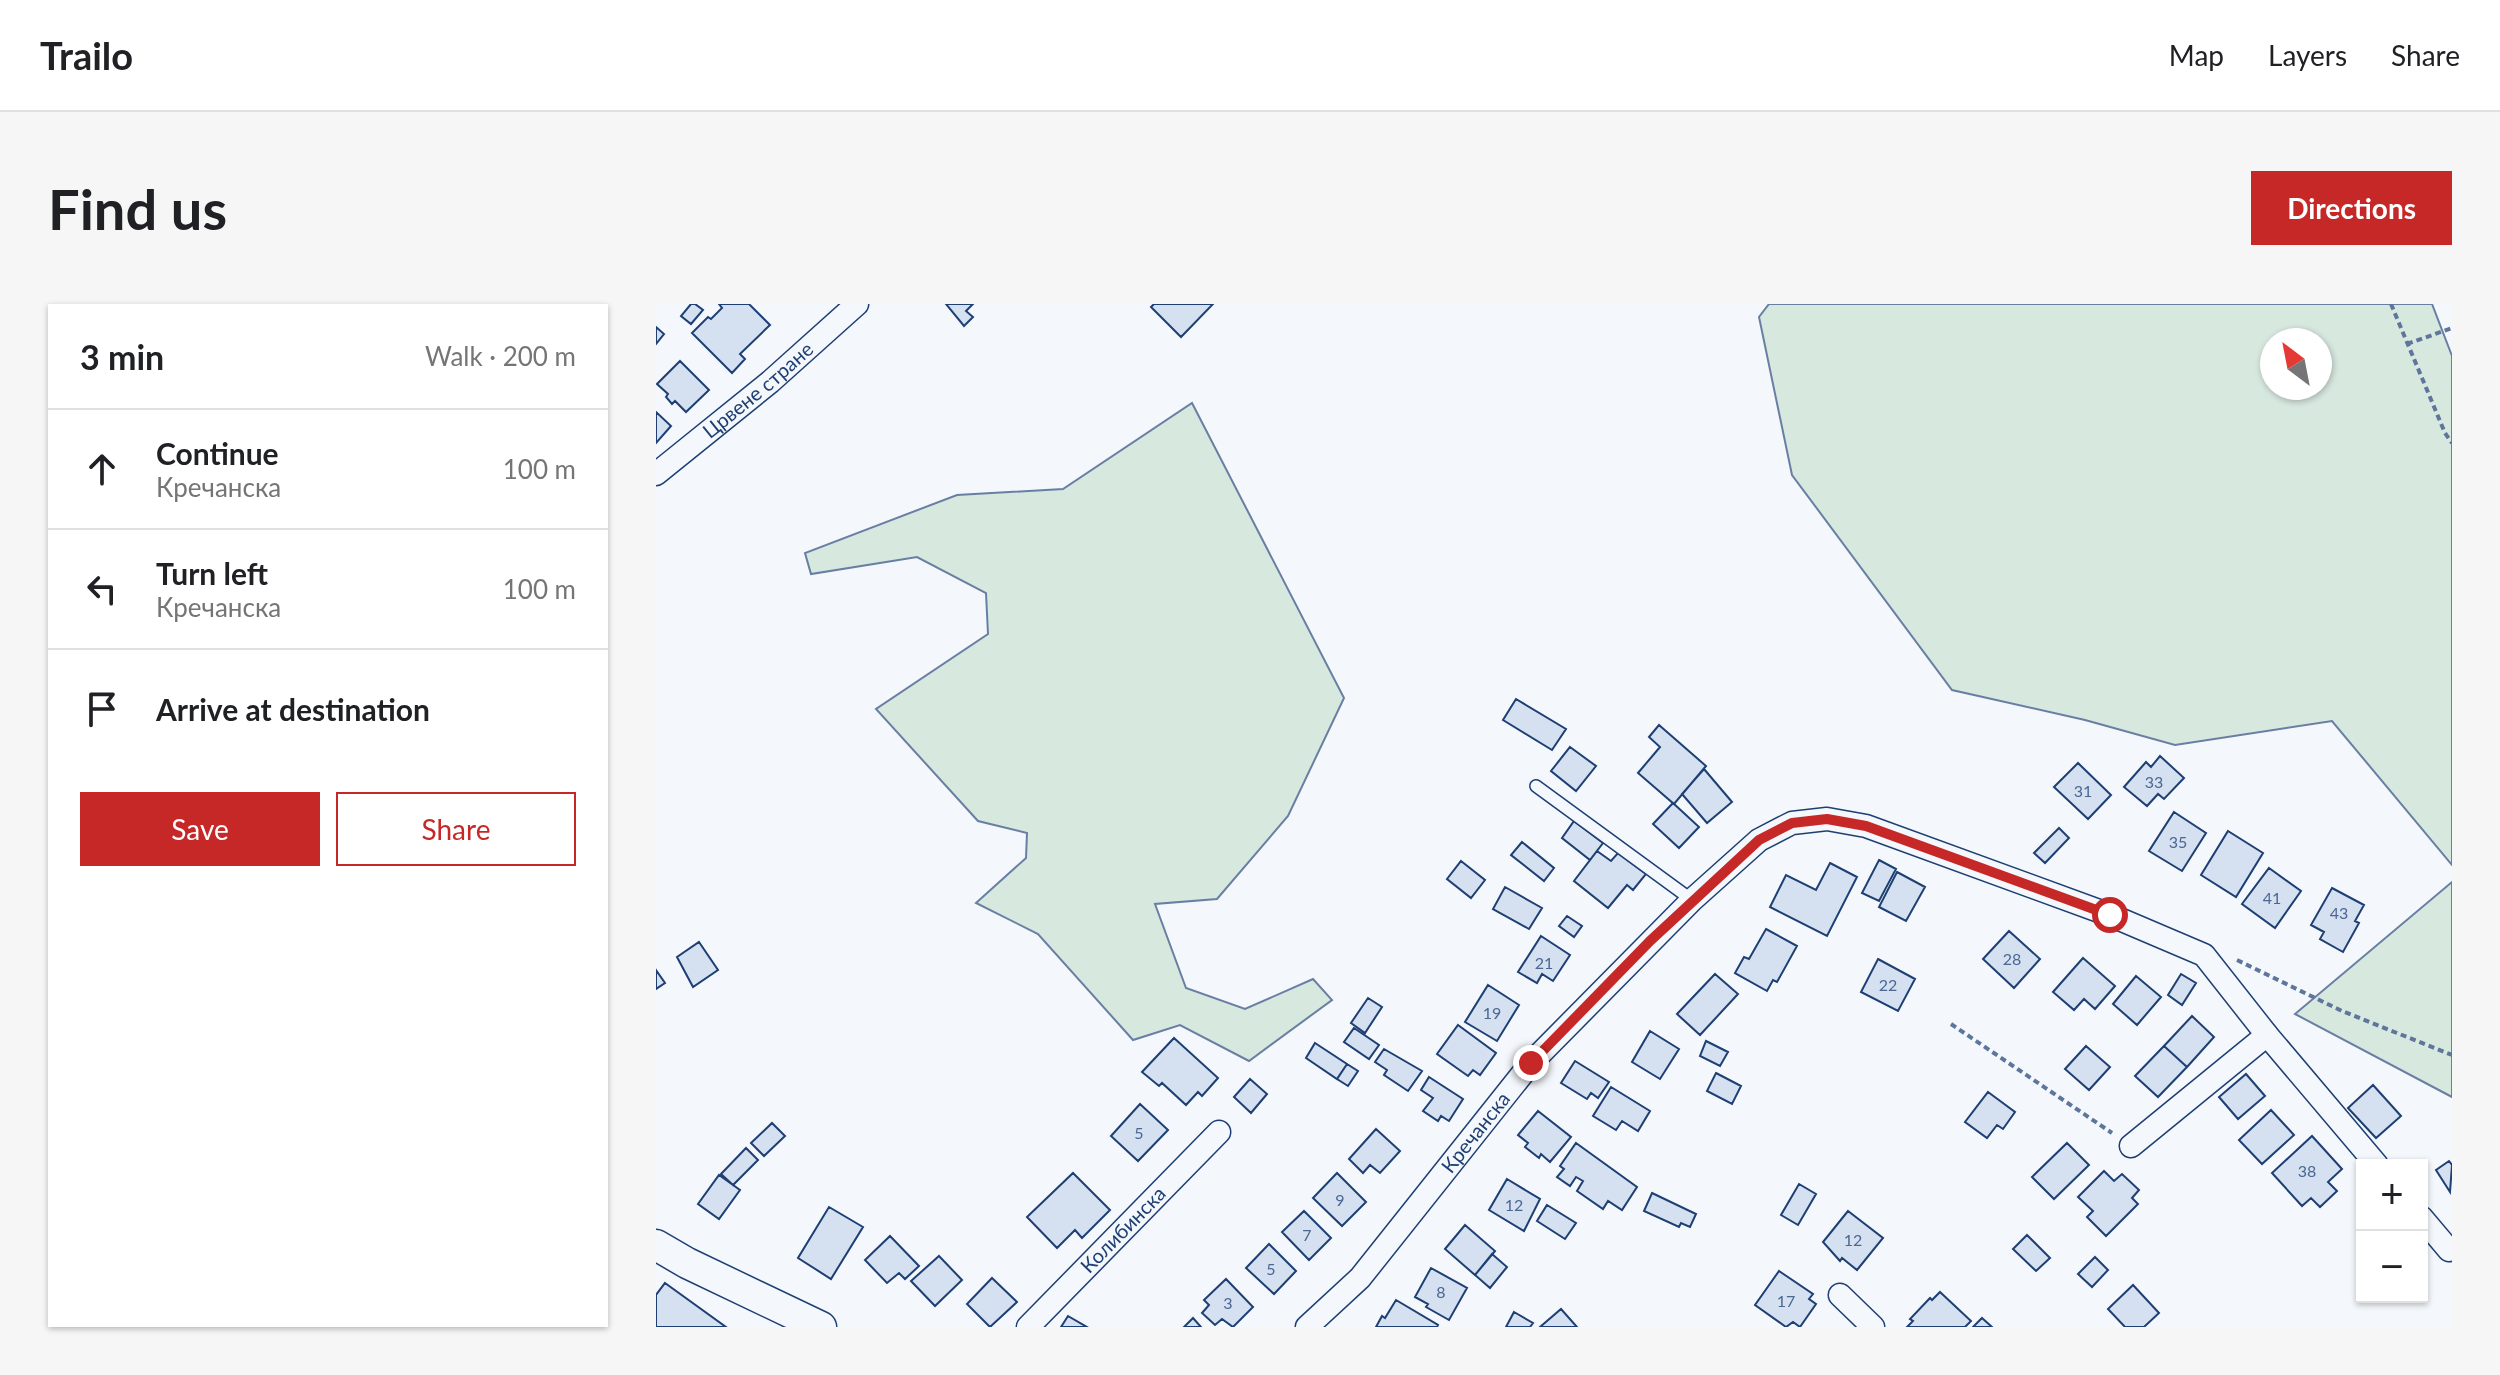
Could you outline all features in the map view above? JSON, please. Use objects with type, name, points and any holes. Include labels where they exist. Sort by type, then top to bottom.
[{"type":"main road","points":[[656,1245],[821,1327]]},
{"type":"street","name":"Црвене стране","points":[[656,474],[770,382],[857,304]]},
{"type":"street","name":"Кречанска","points":[[1307,1327],[1360,1278],[1531,1063],[1692,900],[1759,840],[1792,823],[1827,819],[1866,826],[2000,873],[2204,955]]},
{"type":"street","points":[[2204,955],[2372,1159]]},
{"type":"street","points":[[2131,1146],[2267,1035]]},
{"type":"street","name":"Колибинска","points":[[1028,1327],[1219,1132]]},
{"type":"street","points":[[2428,1225],[2449,1250]]},
{"type":"street","points":[[1840,1295],[1873,1327]]},
{"type":"lane","points":[[1536,786],[1692,900]]},
{"type":"path","points":[[2391,304],[2452,443]]},
{"type":"path","points":[[2407,344],[2452,328]]},
{"type":"path","points":[[2204,955],[2233,958],[2342,1011],[2452,1055]]},
{"type":"path","points":[[1951,1024],[2131,1146]]},
{"type":"shaded area","points":[[1769,304],[2432,304],[2452,356],[2452,865],[2332,721],[2175,745],[2085,720],[1952,690],[1792,475],[1759,317]]},
{"type":"shaded area","points":[[1192,403],[1344,698],[1288,816],[1217,899],[1155,904],[1186,988],[1245,1009],[1313,979],[1332,1000],[1249,1061],[1180,1025],[1133,1040],[1038,934],[976,903],[1026,858],[1027,833],[978,821],[876,709],[988,634],[986,593],[917,557],[811,574],[805,553],[957,495],[1063,489]]},
{"type":"shaded area","points":[[2452,882],[2452,1097],[2295,1014]]},
{"type":"building","points":[[691,304],[703,310],[691,324],[681,316]]},
{"type":"building","points":[[719,304],[749,304],[770,325],[740,354],[745,359],[732,373],[692,333],[722,308]]},
{"type":"building","points":[[946,304],[973,304],[966,311],[973,317],[964,326]]},
{"type":"building","points":[[1154,304],[1213,304],[1181,337],[1151,307]]},
{"type":"building","points":[[656,327],[664,334],[656,344]]},
{"type":"building","points":[[680,361],[709,390],[686,412],[675,401],[672,404],[666,397],[668,394],[657,384]]},
{"type":"building","points":[[656,412],[671,426],[656,443]]},
{"type":"building","points":[[1516,699],[1566,729],[1552,750],[1503,720]]},
{"type":"building","points":[[1659,725],[1706,766],[1674,804],[1638,773],[1660,747],[1649,737]]},
{"type":"building","points":[[1570,747],[1596,766],[1576,791],[1551,771]]},
{"type":"building","points":[[2160,756],[2184,778],[2164,799],[2158,794],[2147,806],[2124,787],[2146,762],[2151,767]]},
{"type":"building","points":[[2078,763],[2111,795],[2088,819],[2054,787]]},
{"type":"building","points":[[1704,769],[1732,802],[1707,823],[1682,794]]},
{"type":"building","points":[[1673,803],[1699,827],[1679,848],[1653,824]]},
{"type":"building","points":[[2174,812],[2206,833],[2182,871],[2149,851]]},
{"type":"building","points":[[1574,821],[1603,843],[1590,860],[1562,838]]},
{"type":"building","points":[[2059,828],[2069,838],[2045,863],[2034,853]]},
{"type":"building","points":[[2228,831],[2263,853],[2236,897],[2201,875]]},
{"type":"building","points":[[1522,842],[1554,868],[1544,881],[1511,855]]},
{"type":"building","points":[[1597,851],[1611,861],[1618,853],[1646,874],[1633,890],[1627,885],[1608,908],[1574,881]]},
{"type":"building","points":[[1879,860],[1896,869],[1879,901],[1862,893]]},
{"type":"building","points":[[1461,861],[1485,880],[1471,898],[1447,879]]},
{"type":"building","points":[[1830,863],[1857,877],[1827,936],[1770,907],[1786,875],[1816,890]]},
{"type":"building","points":[[2269,868],[2301,891],[2275,928],[2242,904]]},
{"type":"building","points":[[1897,872],[1925,887],[1906,921],[1879,907]]},
{"type":"building","points":[[1505,887],[1542,908],[1529,929],[1493,909]]},
{"type":"building","points":[[2332,888],[2364,905],[2355,921],[2359,923],[2343,952],[2320,939],[2324,932],[2311,925]]},
{"type":"building","points":[[1567,916],[1582,926],[1574,937],[1559,926]]},
{"type":"building","points":[[1766,929],[1797,946],[1777,982],[1773,980],[1767,991],[1735,973],[1744,957],[1749,959]]},
{"type":"building","points":[[2009,931],[2040,959],[2014,988],[1983,959]]},
{"type":"building","points":[[1541,936],[1570,955],[1553,981],[1542,974],[1537,983],[1518,972]]},
{"type":"building","points":[[699,942],[718,970],[693,987],[677,957]]},
{"type":"building","points":[[2083,958],[2115,986],[2095,1009],[2084,999],[2074,1010],[2053,992]]},
{"type":"building","points":[[1878,959],[1915,979],[1898,1011],[1861,992]]},
{"type":"building","points":[[656,970],[665,983],[656,989]]},
{"type":"building","points":[[1715,974],[1738,994],[1700,1035],[1677,1014]]},
{"type":"building","points":[[2181,974],[2196,983],[2182,1005],[2168,995]]},
{"type":"building","points":[[2136,976],[2161,997],[2137,1025],[2113,1004]]},
{"type":"building","points":[[1488,985],[1519,1005],[1497,1041],[1465,1022]]},
{"type":"building","points":[[1368,998],[1382,1007],[1365,1033],[1351,1023]]},
{"type":"building","points":[[2192,1016],[2214,1037],[2187,1067],[2164,1046]]},
{"type":"building","points":[[1458,1025],[1496,1053],[1480,1075],[1473,1070],[1468,1076],[1437,1054]]},
{"type":"building","points":[[1354,1028],[1379,1045],[1369,1059],[1344,1042]]},
{"type":"building","points":[[1650,1031],[1679,1049],[1660,1079],[1632,1062]]},
{"type":"building","points":[[1174,1038],[1218,1078],[1202,1096],[1198,1092],[1186,1105],[1162,1083],[1159,1086],[1142,1072]]},
{"type":"building","points":[[1706,1041],[1728,1052],[1720,1066],[1700,1056]]},
{"type":"building","points":[[1315,1043],[1347,1064],[1337,1079],[1306,1058]]},
{"type":"building","points":[[2086,1046],[2110,1067],[2089,1090],[2065,1069]]},
{"type":"building","points":[[2164,1046],[2187,1067],[2158,1097],[2135,1076]]},
{"type":"building","points":[[1384,1049],[1422,1071],[1408,1091],[1384,1075],[1387,1070],[1375,1062]]},
{"type":"building","points":[[1575,1061],[1609,1082],[1598,1098],[1591,1093],[1587,1099],[1561,1083]]},
{"type":"building","points":[[1347,1064],[1358,1071],[1348,1086],[1337,1079]]},
{"type":"building","points":[[1716,1073],[1741,1086],[1732,1104],[1707,1091]]},
{"type":"building","points":[[2246,1074],[2265,1096],[2238,1119],[2219,1097]]},
{"type":"building","points":[[1429,1077],[1463,1099],[1449,1121],[1441,1116],[1438,1121],[1423,1111],[1433,1098],[1421,1090]]},
{"type":"building","points":[[1250,1079],[1267,1094],[1251,1113],[1234,1097]]},
{"type":"building","points":[[2373,1085],[2401,1116],[2376,1138],[2348,1108]]},
{"type":"building","points":[[1611,1087],[1650,1111],[1638,1131],[1622,1121],[1616,1130],[1593,1116]]},
{"type":"building","points":[[1988,1092],[2015,1112],[2003,1129],[1997,1125],[1987,1138],[1965,1122]]},
{"type":"building","points":[[1140,1104],[1168,1130],[1138,1161],[1111,1136]]},
{"type":"building","points":[[2271,1110],[2294,1135],[2262,1164],[2239,1140]]},
{"type":"building","points":[[1538,1111],[1571,1137],[1550,1162],[1525,1147],[1528,1143],[1518,1135]]},
{"type":"building","points":[[772,1123],[785,1136],[764,1156],[751,1143]]},
{"type":"building","points":[[1376,1129],[1400,1151],[1380,1173],[1370,1165],[1363,1173],[1349,1159]]},
{"type":"building","points":[[2312,1136],[2342,1169],[2328,1182],[2337,1191],[2320,1207],[2311,1198],[2302,1206],[2272,1173]]},
{"type":"building","points":[[1576,1143],[1637,1187],[1622,1210],[1608,1201],[1603,1209],[1577,1191],[1583,1181],[1576,1177],[1570,1186],[1557,1177],[1564,1169],[1560,1166]]},
{"type":"building","points":[[2067,1143],[2089,1165],[2054,1199],[2032,1177]]},
{"type":"building","points":[[746,1148],[758,1160],[733,1185],[721,1174]]},
{"type":"building","points":[[2449,1161],[2452,1165],[2450,1192],[2436,1170]]},
{"type":"building","points":[[2104,1171],[2114,1181],[2122,1174],[2139,1190],[2132,1198],[2138,1204],[2106,1236],[2087,1217],[2093,1211],[2078,1197]]},
{"type":"building","points":[[1073,1173],[1110,1210],[1082,1238],[1075,1230],[1057,1248],[1027,1217]]},
{"type":"building","points":[[1337,1173],[1366,1202],[1342,1226],[1313,1198]]},
{"type":"building","points":[[719,1175],[740,1190],[719,1219],[698,1204]]},
{"type":"building","points":[[1507,1179],[1540,1199],[1524,1231],[1489,1210]]},
{"type":"building","points":[[1799,1184],[1816,1194],[1798,1225],[1781,1215]]},
{"type":"building","points":[[1652,1193],[1696,1214],[1690,1227],[1681,1223],[1679,1227],[1644,1211]]},
{"type":"building","points":[[1547,1205],[1576,1223],[1565,1239],[1537,1221]]},
{"type":"building","points":[[829,1207],[863,1227],[831,1279],[798,1258]]},
{"type":"building","points":[[1304,1211],[1331,1238],[1309,1260],[1282,1232]]},
{"type":"building","points":[[1848,1211],[1883,1238],[1857,1270],[1842,1258],[1840,1261],[1823,1242]]},
{"type":"building","points":[[1465,1225],[1495,1251],[1475,1275],[1445,1249]]},
{"type":"building","points":[[2027,1235],[2050,1258],[2036,1271],[2013,1249]]},
{"type":"building","points":[[890,1236],[919,1266],[905,1279],[899,1273],[887,1283],[865,1260]]},
{"type":"building","points":[[1269,1244],[1296,1271],[1274,1294],[1246,1268]]},
{"type":"building","points":[[1492,1254],[1507,1267],[1490,1288],[1475,1275]]},
{"type":"building","points":[[939,1256],[962,1280],[935,1306],[911,1281]]},
{"type":"building","points":[[2095,1257],[2108,1270],[2092,1287],[2078,1274]]},
{"type":"building","points":[[1431,1268],[1467,1288],[1449,1320],[1415,1297]]},
{"type":"building","points":[[1779,1271],[1813,1294],[1809,1299],[1816,1304],[1800,1327],[1793,1322],[1786,1327],[1755,1305]]},
{"type":"building","points":[[992,1278],[1017,1302],[990,1327],[967,1304]]},
{"type":"building","points":[[1226,1279],[1253,1307],[1233,1327],[1222,1319],[1215,1325],[1202,1313],[1209,1305],[1204,1300]]},
{"type":"building","points":[[665,1283],[726,1327],[656,1327],[656,1295]]},
{"type":"building","points":[[2133,1285],[2159,1313],[2144,1327],[2125,1327],[2108,1309]]},
{"type":"building","points":[[1940,1292],[1971,1321],[1965,1327],[1907,1327],[1913,1321],[1910,1319]]},
{"type":"building","points":[[1396,1300],[1438,1325],[1437,1327],[1376,1327]]},
{"type":"building","points":[[1561,1309],[1577,1327],[1540,1327]]},
{"type":"building","points":[[1514,1312],[1533,1323],[1530,1327],[1506,1327]]},
{"type":"building","points":[[1068,1316],[1087,1327],[1061,1327]]},
{"type":"building","points":[[1193,1318],[1201,1327],[1184,1327]]},
{"type":"building","points":[[1982,1318],[1992,1327],[1973,1327]]},
{"type":"route","points":[[1531,1063],[1692,900],[1759,840],[1792,823],[1827,819],[1866,826],[2110,915]]}]
